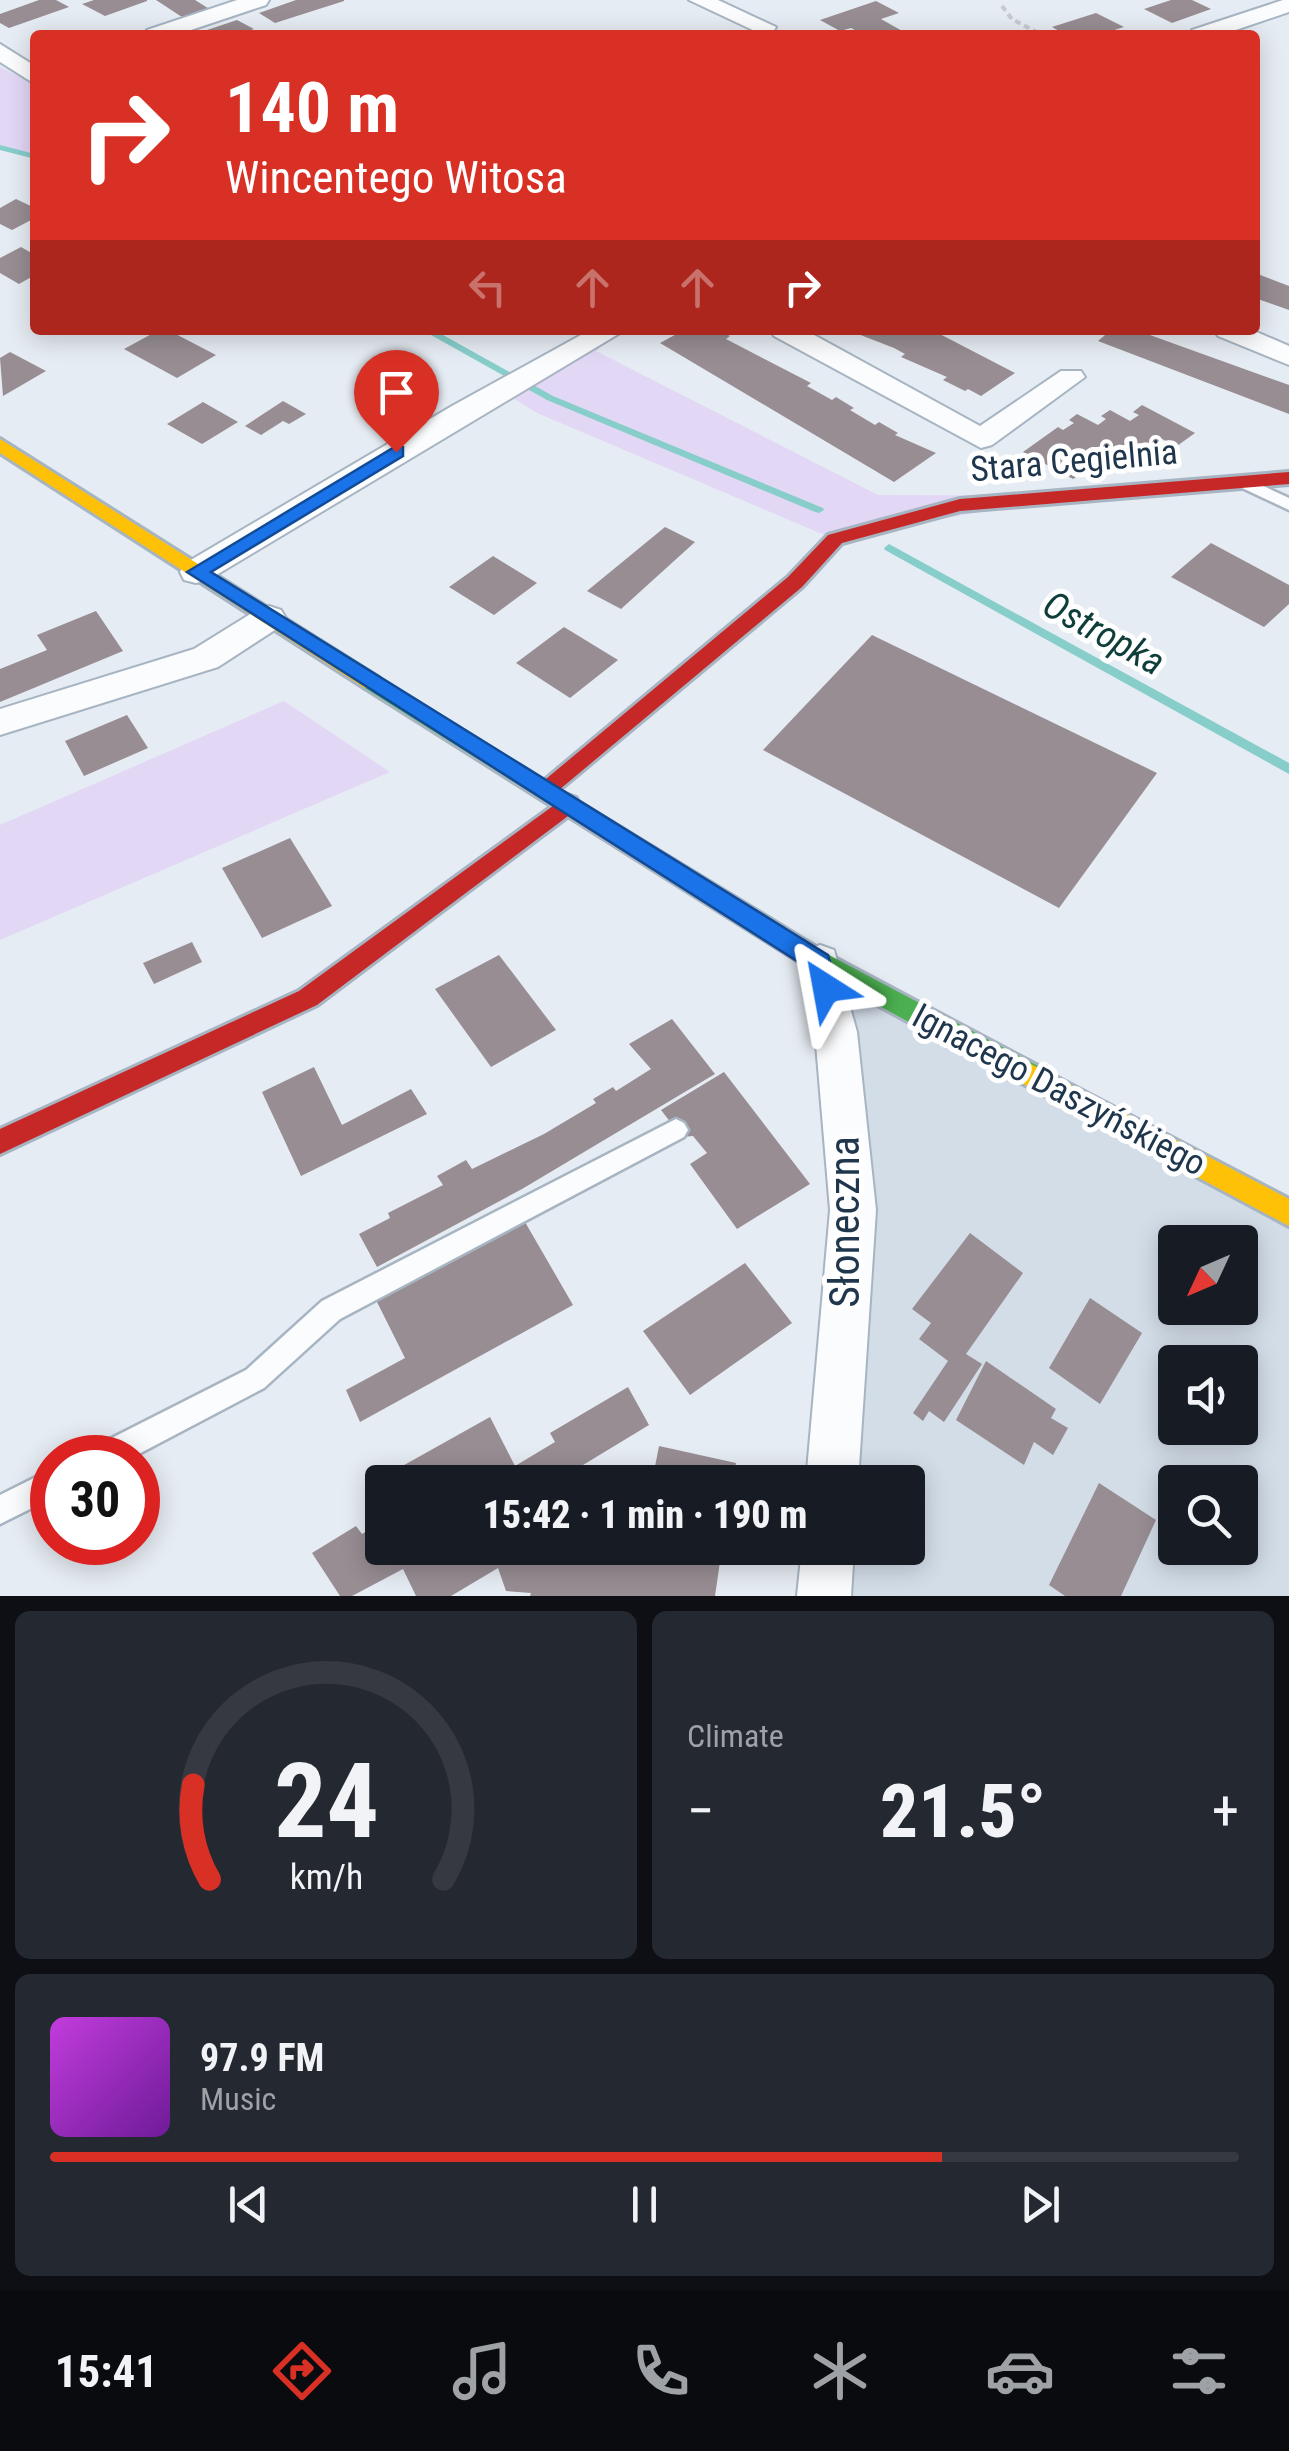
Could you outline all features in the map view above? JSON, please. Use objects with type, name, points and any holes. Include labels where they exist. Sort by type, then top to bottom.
[{"type":"main road","name":"Ignacego Daszyńskiego","points":[[0,445],[268,618],[820,962],[1289,1213]]},
{"type":"main road","name":"Stara Cegielnia","points":[[545,789],[697,666],[835,539],[960,505],[1289,478]]},
{"type":"main road","points":[[0,1142],[308,998],[568,804]]},
{"type":"street","points":[[170,30],[258,0]]},
{"type":"street","points":[[700,0],[766,30]]},
{"type":"street","points":[[758,0],[768,30]]},
{"type":"street","points":[[1214,30],[1289,4]]},
{"type":"street","points":[[3,39],[30,71]]},
{"type":"street","points":[[196,572],[495,394],[603,335]]},
{"type":"street","points":[[793,335],[980,439],[1071,378]]},
{"type":"street","points":[[1240,335],[1289,356]]},
{"type":"street","points":[[0,722],[206,658],[268,618]]},
{"type":"street","name":"Słoneczna","points":[[820,962],[836,1032],[853,1210],[833,1465]]},
{"type":"street","points":[[824,1596],[827,1565]]},
{"type":"lane","points":[[1243,482],[1289,505]]},
{"type":"lane","points":[[147,1435],[255,1380],[331,1310],[676,1130]]},
{"type":"lane","points":[[0,1510],[30,1494]]},
{"type":"path","points":[[1002,6],[1012,19],[1033,30]]},
{"type":"shaded area","points":[[0,67],[30,82],[30,156],[0,147]]},
{"type":"shaded area","points":[[617,335],[596,351],[878,495],[1066,496],[834,539],[537,413],[499,389]]},
{"type":"shaded area","points":[[284,701],[390,772],[0,940],[0,825]]},
{"type":"shaded area","points":[[820,962],[1289,1213],[1289,1596],[824,1596],[827,1565],[925,1565],[925,1465],[833,1465],[853,1210]]},
{"type":"building","points":[[39,0],[56,0],[69,7],[9,28],[0,23],[0,14]]},
{"type":"building","points":[[94,0],[147,1],[105,16],[82,4]]},
{"type":"building","points":[[156,0],[195,0],[211,10],[185,19]]},
{"type":"building","points":[[296,0],[344,1],[275,23],[259,13]]},
{"type":"building","points":[[1171,0],[1192,0],[1211,9],[1172,23],[1144,9]]},
{"type":"building","points":[[876,1],[899,13],[881,19],[900,30],[838,30],[820,20]]},
{"type":"building","points":[[1096,13],[1124,27],[1057,30],[1052,27]]},
{"type":"building","points":[[237,20],[254,29],[251,30],[207,30]]},
{"type":"building","points":[[16,199],[30,206],[30,221],[12,230],[0,224],[0,208]]},
{"type":"building","points":[[21,247],[30,252],[30,278],[19,284],[0,273],[0,258]]},
{"type":"building","points":[[1260,275],[1289,286],[1289,310],[1260,300]]},
{"type":"building","points":[[150,335],[178,335],[216,355],[177,378],[124,349]]},
{"type":"building","points":[[675,335],[728,335],[726,339],[811,383],[807,386],[832,400],[836,397],[875,425],[879,422],[898,433],[895,435],[936,453],[894,482],[660,343]]},
{"type":"building","points":[[861,335],[942,335],[1015,373],[981,396],[901,357],[905,354]]},
{"type":"building","points":[[1105,335],[1150,335],[1289,385],[1289,414],[1098,341]]},
{"type":"building","points":[[10,352],[46,371],[3,396],[0,358]]},
{"type":"building","points":[[283,401],[306,414],[289,424],[283,421],[261,435],[245,426]]},
{"type":"building","points":[[203,402],[238,422],[202,444],[167,424]]},
{"type":"building","points":[[1142,405],[1195,433],[1177,446],[1162,439],[1144,452],[1128,443],[1073,479],[1023,452],[1058,427],[1063,430],[1074,423],[1069,420],[1077,414],[1098,425],[1106,419],[1101,416],[1110,410],[1130,421],[1139,415],[1133,412]]},
{"type":"building","points":[[665,527],[695,542],[621,609],[587,591]]},
{"type":"building","points":[[1211,543],[1289,585],[1289,604],[1264,627],[1171,577]]},
{"type":"building","points":[[493,556],[537,583],[494,615],[449,587]]},
{"type":"building","points":[[96,611],[123,651],[0,702],[0,669],[47,650],[37,635]]},
{"type":"building","points":[[564,627],[618,660],[570,698],[516,663]]},
{"type":"building","points":[[872,635],[1157,773],[1059,908],[763,750]]},
{"type":"building","points":[[127,715],[148,748],[84,776],[65,741]]},
{"type":"building","points":[[290,838],[332,906],[262,938],[222,868]]},
{"type":"building","points":[[192,942],[202,962],[154,984],[143,963]]},
{"type":"building","points":[[499,955],[556,1030],[491,1067],[435,989]]},
{"type":"building","points":[[672,1019],[715,1074],[522,1189],[377,1267],[359,1234],[390,1218],[388,1213],[443,1185],[437,1176],[466,1160],[472,1169],[544,1134],[596,1103],[593,1099],[613,1087],[616,1091],[651,1069],[629,1044]]},
{"type":"building","points":[[314,1067],[342,1125],[411,1089],[427,1114],[301,1176],[262,1092]]},
{"type":"building","points":[[724,1072],[810,1184],[737,1229],[690,1164],[707,1153],[693,1136],[682,1137],[661,1110]]},
{"type":"building","points":[[525,1222],[573,1305],[360,1422],[346,1390],[405,1358],[376,1300]]},
{"type":"building","points":[[970,1233],[1023,1273],[966,1354],[982,1364],[944,1422],[929,1411],[923,1421],[913,1413],[948,1361],[919,1339],[931,1323],[912,1309]]},
{"type":"building","points":[[745,1263],[792,1323],[690,1395],[643,1331]]},
{"type":"building","points":[[1090,1298],[1142,1333],[1100,1404],[1049,1368]]},
{"type":"building","points":[[986,1361],[1056,1409],[1051,1418],[1068,1428],[1053,1455],[1034,1442],[1024,1465],[956,1420]]},
{"type":"building","points":[[628,1387],[649,1425],[583,1465],[517,1465],[555,1442],[550,1433]]},
{"type":"building","points":[[490,1417],[514,1465],[404,1465]]},
{"type":"building","points":[[659,1446],[736,1463],[736,1465],[655,1465]]},
{"type":"building","points":[[1099,1483],[1156,1520],[1121,1596],[1065,1596],[1049,1585]]},
{"type":"building","points":[[356,1526],[362,1534],[365,1532],[365,1565],[720,1565],[715,1596],[530,1596],[531,1593],[506,1591],[498,1568],[451,1596],[416,1596],[403,1569],[352,1596],[340,1596],[312,1553]]},
{"type":"waterway","name":"Ostropka","points":[[0,147],[30,156]]},
{"type":"waterway","name":"Ostropka","points":[[436,335],[550,398],[819,510]]},
{"type":"waterway","name":"Ostropka","points":[[889,548],[1289,769]]},
{"type":"traffic: fast","points":[[372,683],[820,962],[1029,1074]]},
{"type":"traffic: slow","points":[[0,445],[372,683]]},
{"type":"traffic: slow","points":[[1029,1074],[1289,1213]]},
{"type":"traffic: jam","points":[[545,789],[795,582],[835,539],[960,505],[1289,478]]},
{"type":"traffic: jam","points":[[0,1142],[308,998],[568,804]]},
{"type":"route","points":[[396,452],[196,572],[820,962],[826,988]]}]
